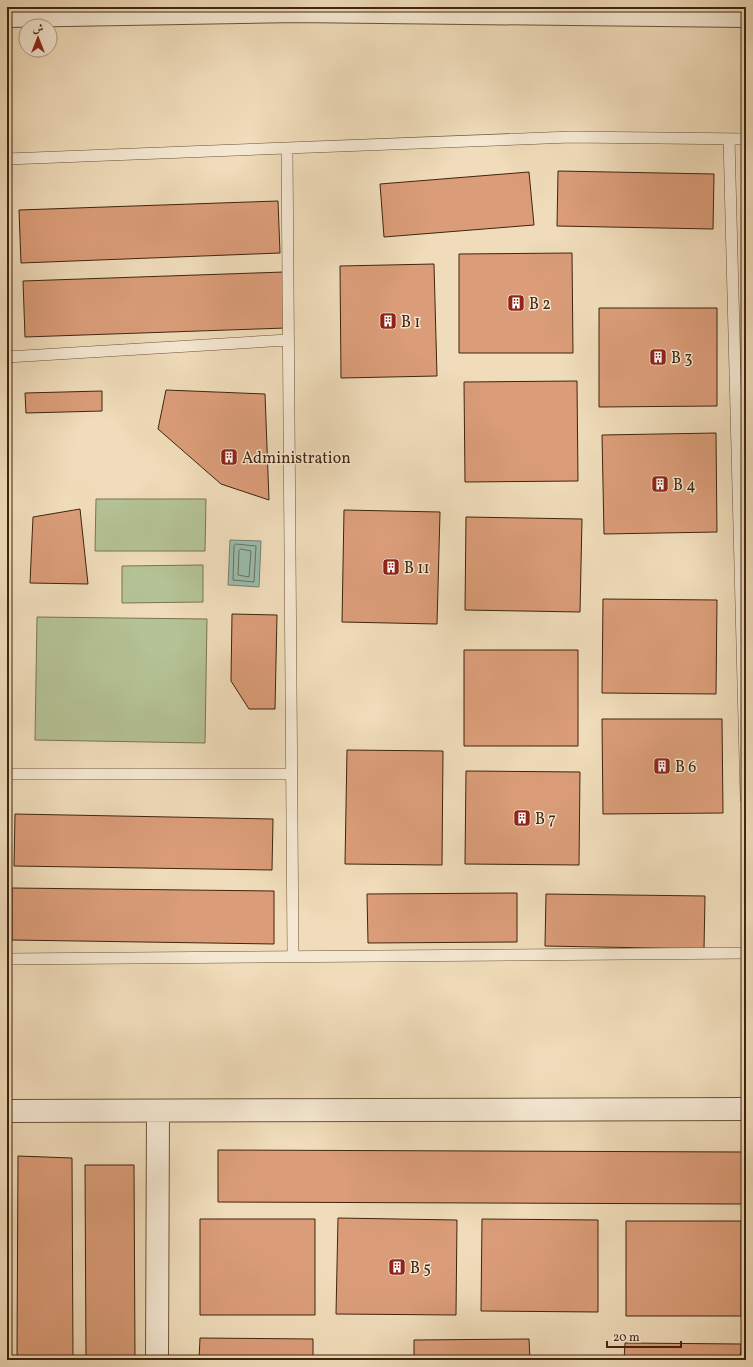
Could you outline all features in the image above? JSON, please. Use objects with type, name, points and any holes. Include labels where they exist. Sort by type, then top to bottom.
[{"type":"street","points":[[7,16],[295,9],[746,16]]},
{"type":"street","points":[[7,1111],[746,1109]]},
{"type":"street","points":[[157,1360],[158,1111]]},
{"type":"lane","points":[[7,160],[571,138],[746,139]]},
{"type":"lane","points":[[729,139],[743,559],[746,798]]},
{"type":"lane","points":[[287,148],[293,955]]},
{"type":"lane","points":[[7,357],[288,340]]},
{"type":"lane","points":[[7,774],[291,774]]},
{"type":"lane","points":[[7,959],[293,955],[746,953]]},
{"type":"shaded area","points":[[96,499],[206,499],[205,551],[95,551]]},
{"type":"shaded area","points":[[203,565],[203,602],[122,603],[122,566]]},
{"type":"shaded area","points":[[37,617],[207,619],[205,743],[35,740]]},
{"type":"water","points":[[230,540],[261,541],[259,587],[228,585]]},
{"type":"building","points":[[558,171],[714,174],[713,229],[557,226]]},
{"type":"building","points":[[529,172],[534,225],[384,237],[380,184]]},
{"type":"building","points":[[278,201],[280,253],[21,263],[19,210]]},
{"type":"building","name":"B 2","points":[[572,253],[573,353],[459,353],[459,254]]},
{"type":"building","name":"B 1","points":[[434,264],[437,376],[341,378],[340,266]]},
{"type":"building","points":[[284,272],[286,328],[25,337],[23,281]]},
{"type":"building","name":"B 3","points":[[599,308],[717,308],[717,406],[599,407]]},
{"type":"building","points":[[577,381],[578,481],[465,482],[464,382]]},
{"type":"building","name":"Administration","points":[[166,390],[265,394],[269,500],[221,484],[158,429]]},
{"type":"building","points":[[102,391],[102,411],[26,413],[25,393]]},
{"type":"building","name":"B 4","points":[[716,433],[717,532],[604,534],[602,435]]},
{"type":"building","points":[[80,509],[88,584],[30,583],[33,517]]},
{"type":"building","name":"B 11","points":[[344,510],[440,512],[437,624],[342,622]]},
{"type":"building","points":[[466,517],[582,519],[580,612],[465,610]]},
{"type":"building","points":[[603,599],[717,600],[716,694],[602,693]]},
{"type":"building","points":[[232,614],[277,615],[275,709],[249,709],[231,681]]},
{"type":"building","points":[[464,650],[578,650],[578,746],[464,746]]},
{"type":"building","name":"B 6","points":[[602,719],[722,719],[723,813],[603,814]]},
{"type":"building","points":[[347,750],[443,751],[442,865],[345,864]]},
{"type":"building","name":"B 7","points":[[466,771],[580,772],[579,865],[465,864]]},
{"type":"building","points":[[15,814],[273,819],[272,870],[14,866]]},
{"type":"building","points":[[12,888],[274,891],[274,944],[12,940]]},
{"type":"building","points":[[517,893],[517,942],[368,943],[367,894]]},
{"type":"building","points":[[546,894],[705,896],[704,949],[545,946]]},
{"type":"building","points":[[218,1150],[742,1152],[742,1204],[218,1202]]},
{"type":"building","points":[[18,1156],[72,1158],[73,1360],[17,1360]]},
{"type":"building","points":[[85,1165],[134,1165],[135,1360],[86,1360]]},
{"type":"building","name":"B 5","points":[[338,1218],[457,1220],[456,1315],[336,1314]]},
{"type":"building","points":[[200,1219],[315,1219],[315,1315],[200,1315]]},
{"type":"building","points":[[482,1219],[598,1220],[598,1312],[481,1311]]},
{"type":"building","points":[[626,1221],[741,1221],[741,1316],[626,1316]]},
{"type":"building","points":[[200,1338],[313,1339],[313,1360],[199,1360]]},
{"type":"building","points":[[529,1339],[530,1360],[414,1360],[414,1340]]},
{"type":"building","points":[[625,1343],[741,1344],[740,1360],[624,1360]]},
{"type":"place","name":"B 2","points":[[516,303]]},
{"type":"place","name":"B 1","points":[[388,321]]},
{"type":"place","name":"B 3","points":[[658,357]]},
{"type":"place","name":"Administration","points":[[229,457]]},
{"type":"place","name":"B 4","points":[[660,484]]},
{"type":"place","name":"B 11","points":[[391,567]]},
{"type":"place","name":"B 6","points":[[662,766]]},
{"type":"place","name":"B 7","points":[[522,818]]},
{"type":"place","name":"B 5","points":[[397,1267]]}]
